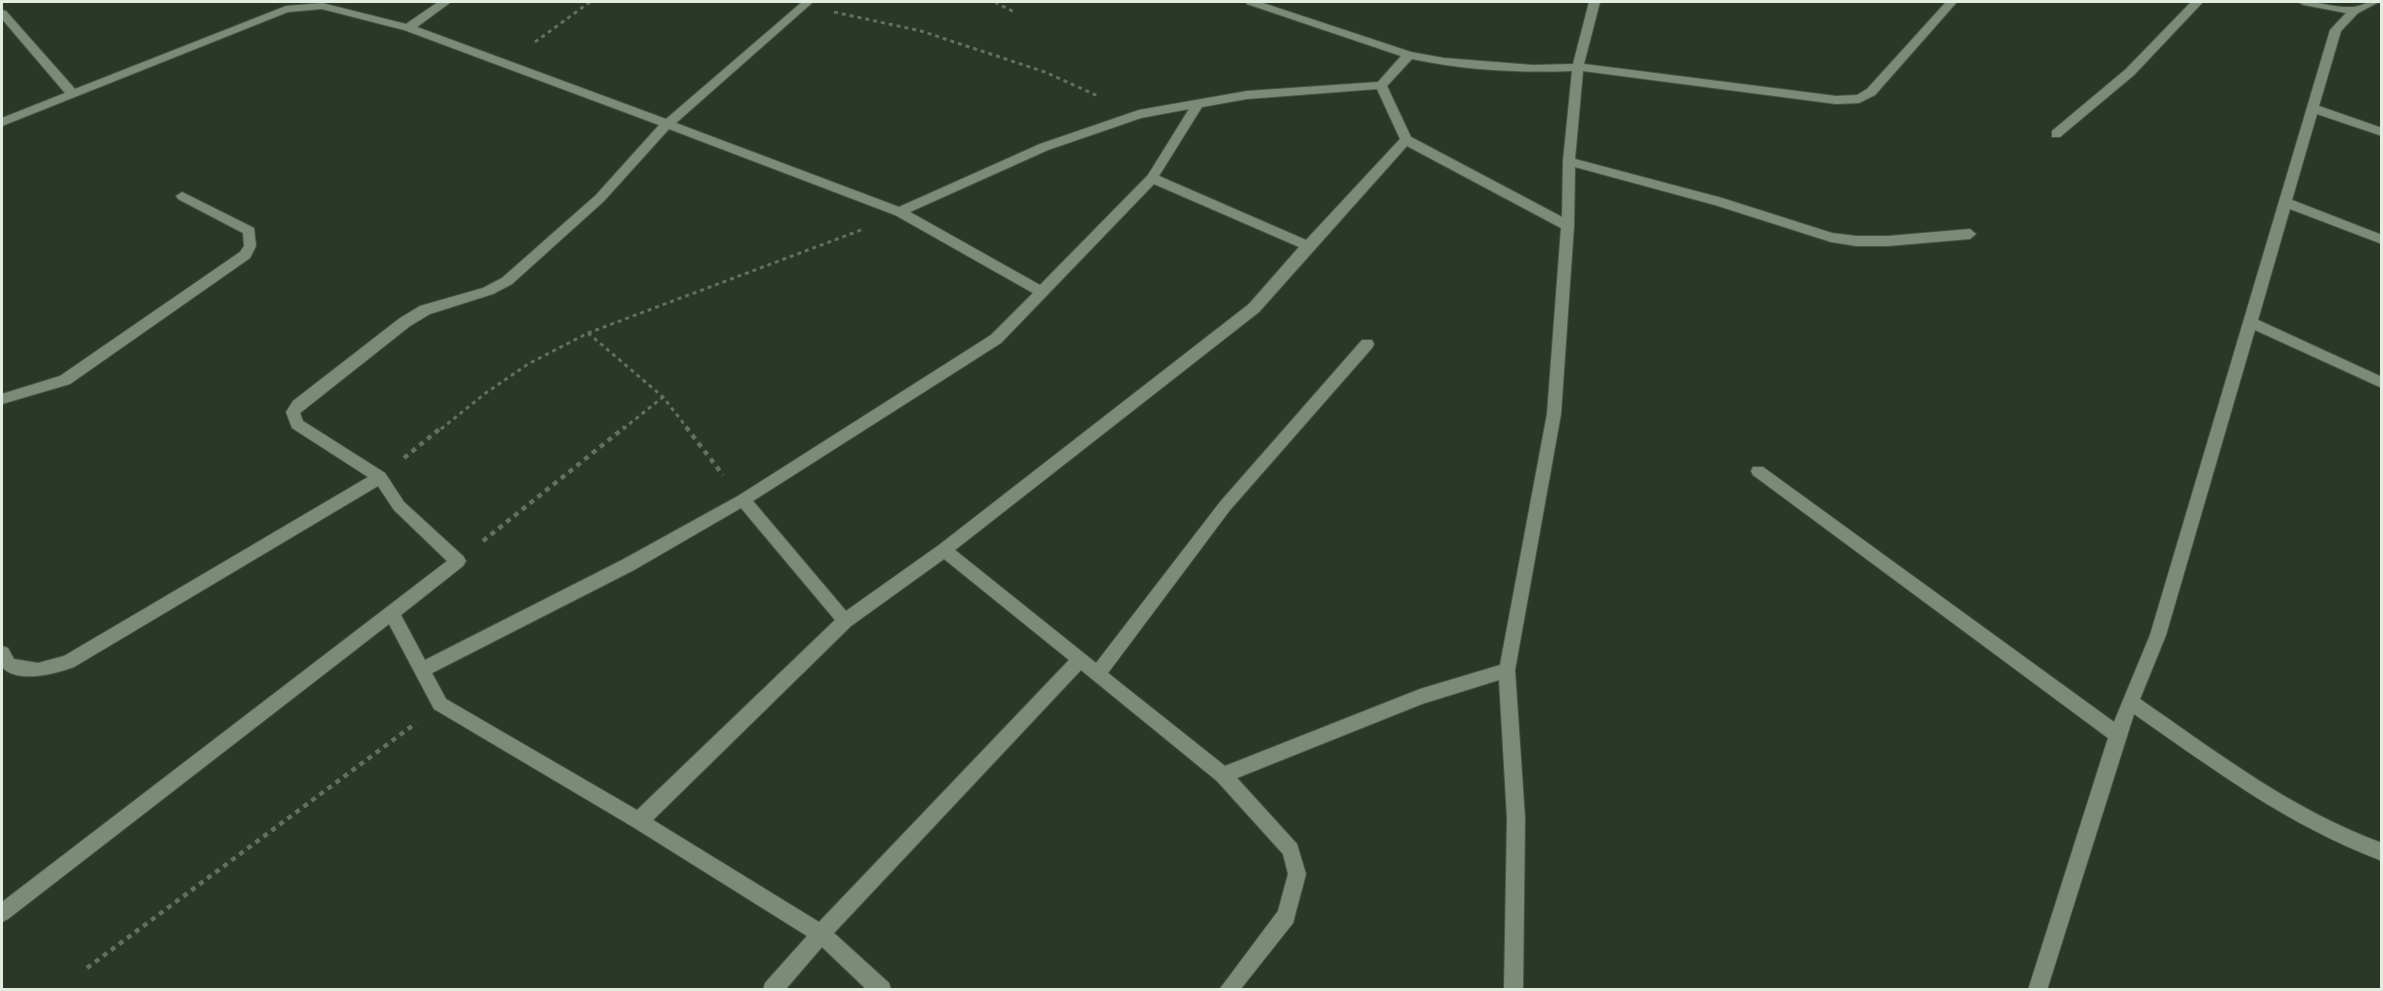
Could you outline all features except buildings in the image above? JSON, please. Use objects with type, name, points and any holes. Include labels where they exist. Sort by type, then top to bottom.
[{"type":"street","points":[[408,28],[444,2]]},
{"type":"street","points":[[1251,2],[1409,55],[1444,62],[1533,69],[1578,67],[1809,97],[1858,99],[1871,92],[1952,2]]},
{"type":"street","points":[[1513,990],[1516,818],[1507,670],[1554,414],[1568,226],[1569,161],[1578,67],[1595,2]]},
{"type":"street","points":[[2056,134],[2130,72],[2197,2]]},
{"type":"street","points":[[2304,2],[2355,11]]},
{"type":"street","points":[[2,913],[458,561],[399,506],[380,477],[297,424],[293,412],[297,405],[425,309],[488,291],[507,281],[600,198],[667,124],[806,3]]},
{"type":"street","points":[[2037,990],[2117,735],[2158,635],[2287,203],[2312,108],[2337,30],[2355,11],[2370,3],[2382,10]]},
{"type":"street","points":[[2,122],[286,9],[322,6],[408,28],[507,63],[899,212],[1042,292]]},
{"type":"street","points":[[2,13],[73,94]]},
{"type":"street","points":[[899,212],[1044,147],[1139,114],[1258,94],[1381,85],[1409,55]]},
{"type":"street","points":[[1381,85],[1406,140],[1568,226]]},
{"type":"street","points":[[422,670],[628,565],[743,500],[996,339],[1152,178],[1198,104]]},
{"type":"street","points":[[2312,108],[2382,132]]},
{"type":"street","points":[[639,821],[845,621],[944,550],[1254,308],[1406,140]]},
{"type":"street","points":[[1569,161],[1847,240],[1888,242],[1970,234]]},
{"type":"street","points":[[1152,178],[1308,246]]},
{"type":"street","points":[[2,399],[65,380],[245,255],[250,246],[249,231],[182,196]]},
{"type":"street","points":[[2287,203],[2382,240]]},
{"type":"street","points":[[2250,322],[2382,383]]},
{"type":"street","points":[[1096,675],[1225,506],[1367,344]]},
{"type":"street","points":[[1758,471],[2117,735]]},
{"type":"street","points":[[2,653],[9,665],[38,670],[68,662],[380,477]]},
{"type":"street","points":[[743,500],[845,621]]},
{"type":"street","points":[[944,550],[1096,675],[1223,775],[1291,850],[1297,874],[1286,916],[1228,990]]},
{"type":"street","points":[[392,612],[440,704],[639,821],[821,934],[882,990]]},
{"type":"street","points":[[772,990],[821,934],[1079,661]]},
{"type":"street","points":[[1223,775],[1419,697],[1507,670]]},
{"type":"street","points":[[2132,703],[2294,814],[2352,843],[2382,852]]},
{"type":"path","points":[[507,63],[590,2]]},
{"type":"path","points":[[995,2],[1016,13]]},
{"type":"path","points":[[806,3],[921,31],[1045,72],[1139,114]]},
{"type":"path","points":[[380,477],[487,392],[528,364],[588,333],[849,234],[899,212]]},
{"type":"path","points":[[588,333],[663,396],[743,500]]},
{"type":"path","points":[[458,561],[663,396]]},
{"type":"path","points":[[87,968],[440,704]]}]
